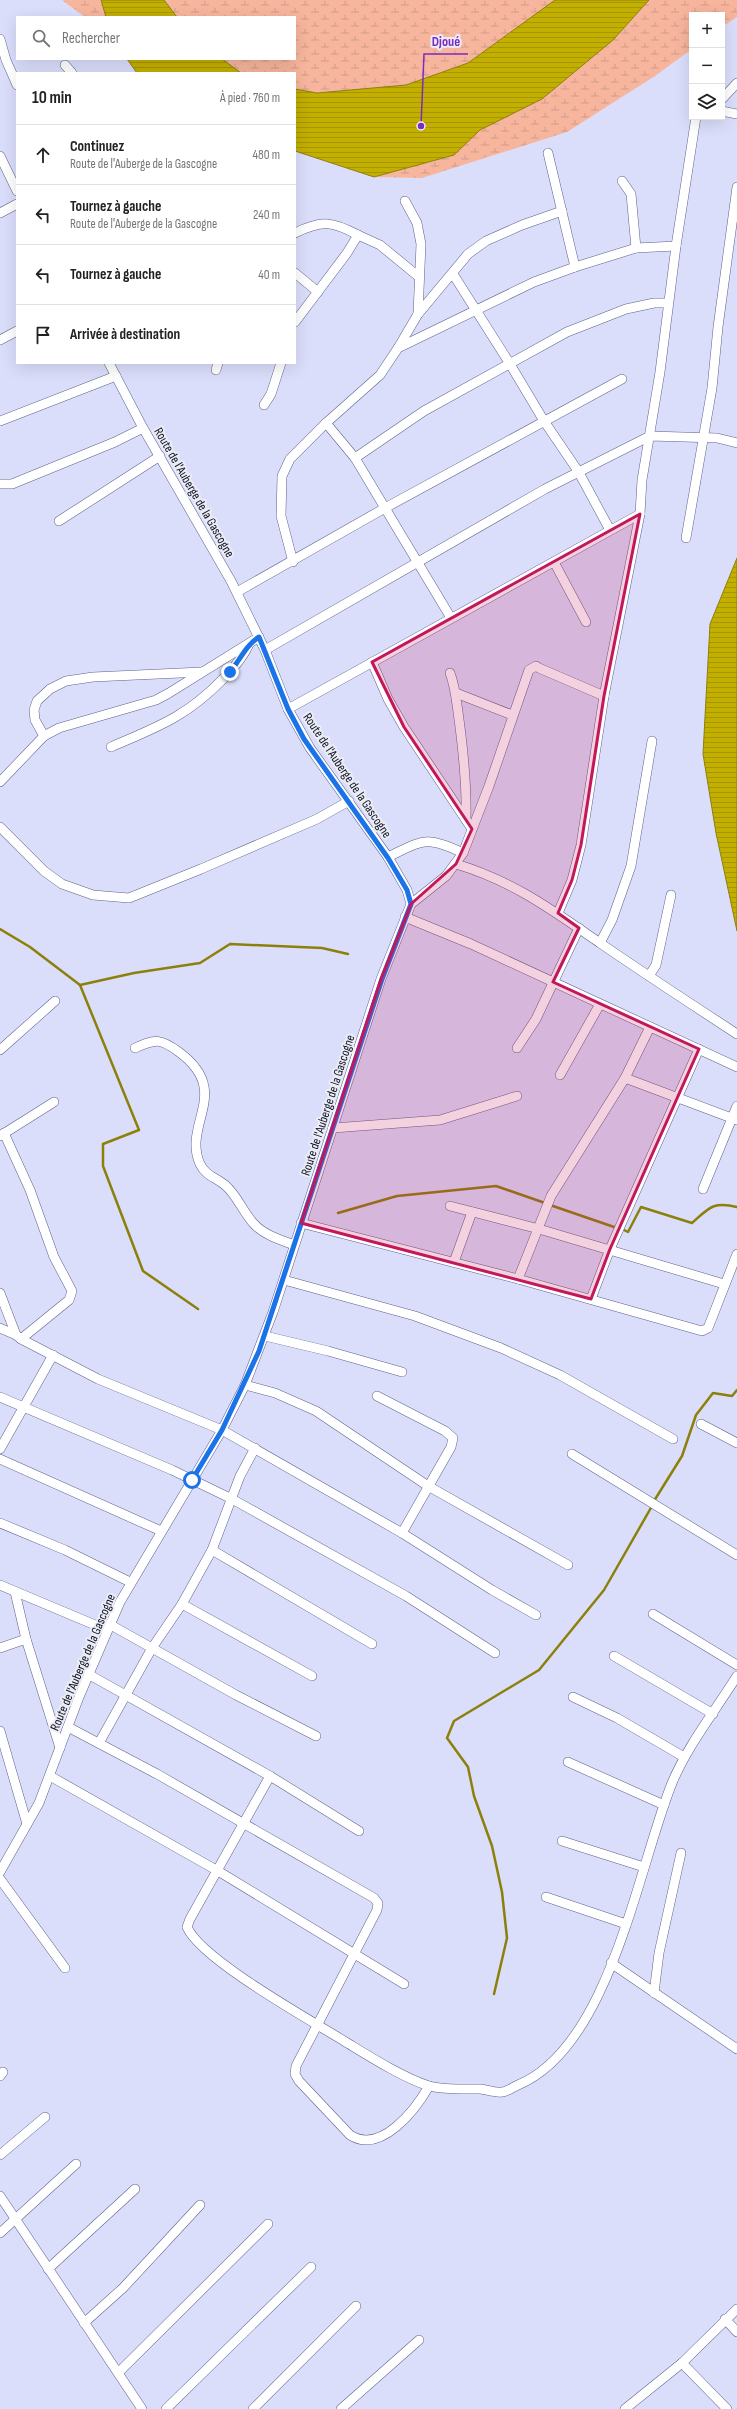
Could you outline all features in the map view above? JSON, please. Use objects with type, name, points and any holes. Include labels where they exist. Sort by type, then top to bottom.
[{"type":"street","points":[[0,39],[6,60],[16,83]]},
{"type":"street","points":[[65,65],[71,72]]},
{"type":"street","points":[[725,96],[737,83]]},
{"type":"street","points":[[725,112],[737,114]]},
{"type":"street","points":[[558,913],[572,880],[580,844],[604,696],[640,514],[642,480],[650,436],[676,246],[696,120]]},
{"type":"street","points":[[548,153],[575,267]]},
{"type":"street","points":[[0,156],[16,186]]},
{"type":"street","points":[[622,181],[631,194],[636,248]]},
{"type":"street","points":[[686,538],[704,438],[737,187]]},
{"type":"street","points":[[404,201],[417,222],[421,244],[418,314]]},
{"type":"street","points":[[0,213],[16,205]]},
{"type":"street","points":[[293,562],[281,516],[282,476],[290,459],[326,423],[380,375],[418,314],[453,274],[468,254],[486,240],[562,211]]},
{"type":"street","points":[[296,233],[320,223],[331,223],[380,245],[419,277]]},
{"type":"street","points":[[296,321],[358,235]]},
{"type":"street","points":[[398,348],[534,282],[575,267],[636,248],[676,246]]},
{"type":"street","points":[[296,274],[318,292]]},
{"type":"street","points":[[453,274],[544,421],[578,471],[610,530]]},
{"type":"street","points":[[355,458],[424,411],[589,322],[640,305],[668,303]]},
{"type":"street","points":[[0,340],[16,331]]},
{"type":"street","name":"Route de l'Auberge de la Gascogne","points":[[0,1872],[39,1804],[88,1674],[108,1627],[130,1582],[222,1430],[245,1385],[265,1336],[284,1280],[301,1223],[382,979],[411,904],[407,890],[388,858],[350,801],[310,748],[288,709],[265,650],[237,592],[143,428],[110,364]]},
{"type":"street","points":[[264,405],[271,394],[281,364]]},
{"type":"street","points":[[0,421],[116,376]]},
{"type":"street","points":[[237,592],[293,562],[385,508],[622,379]]},
{"type":"street","points":[[326,423],[355,458],[419,562],[451,618]]},
{"type":"street","points":[[0,484],[12,484],[115,442],[143,428]]},
{"type":"street","points":[[265,650],[578,471],[650,436],[704,438],[737,444]]},
{"type":"street","points":[[59,521],[160,456]]},
{"type":"street","points":[[288,709],[640,514]]},
{"type":"street","points":[[554,562],[586,622]]},
{"type":"street","points":[[0,782],[44,736],[59,728],[156,700],[259,637]]},
{"type":"street","points":[[111,747],[171,720],[191,709],[230,672],[245,654],[249,644]]},
{"type":"street","points":[[372,662],[388,699],[404,727],[445,792],[472,829]]},
{"type":"street","points":[[411,904],[446,876],[463,853],[492,779],[512,715],[529,670],[536,666],[604,696]]},
{"type":"street","points":[[44,736],[35,720],[34,710],[38,701],[50,689],[66,681],[93,677],[204,672]]},
{"type":"street","points":[[450,673],[456,693],[467,782],[466,820]]},
{"type":"street","points":[[456,693],[512,715]]},
{"type":"street","points":[[600,943],[612,920],[631,866],[652,741]]},
{"type":"street","points":[[0,827],[44,871],[62,884],[92,895],[129,898],[201,869],[317,818],[350,801]]},
{"type":"street","points":[[388,858],[419,842],[433,840],[463,853]]},
{"type":"street","points":[[456,864],[502,880],[558,913],[600,943],[737,1034]]},
{"type":"street","points":[[649,976],[658,959],[671,895]]},
{"type":"street","points":[[406,917],[471,944],[737,1067]]},
{"type":"street","points":[[517,1048],[536,1019],[579,928]]},
{"type":"street","points":[[0,1050],[54,1001]]},
{"type":"street","points":[[560,1075],[600,1004]]},
{"type":"street","points":[[518,1279],[551,1196],[624,1078],[650,1027]]},
{"type":"street","points":[[135,1048],[153,1041],[162,1041],[194,1063],[202,1080],[204,1091],[204,1105],[198,1133],[196,1152],[205,1173],[231,1191],[254,1225],[273,1236],[294,1245]]},
{"type":"street","points":[[591,1299],[610,1249],[676,1097],[699,1049]]},
{"type":"street","points":[[624,1078],[734,1119]]},
{"type":"street","points":[[333,1128],[440,1120],[517,1096]]},
{"type":"street","points":[[19,1337],[69,1300],[72,1291],[51,1250],[30,1190],[2,1135],[54,1102]]},
{"type":"street","points":[[703,1189],[734,1119],[737,1106]]},
{"type":"street","points":[[450,1206],[610,1249],[724,1284]]},
{"type":"street","points":[[454,1262],[472,1212]]},
{"type":"street","points":[[301,1223],[454,1262],[705,1330],[717,1307],[724,1284],[737,1254]]},
{"type":"street","points":[[284,1280],[415,1316],[501,1348],[560,1376],[673,1439]]},
{"type":"street","points":[[0,1293],[19,1337]]},
{"type":"street","points":[[0,1328],[98,1378],[222,1430],[402,1533],[492,1590],[536,1615]]},
{"type":"street","points":[[265,1336],[328,1351],[402,1372]]},
{"type":"street","points":[[0,1449],[54,1355]]},
{"type":"street","points":[[245,1385],[275,1393],[316,1411],[428,1486],[568,1565]]},
{"type":"street","points":[[377,1396],[445,1431],[453,1438],[451,1447],[402,1533]]},
{"type":"street","points":[[0,1397],[192,1480],[232,1499],[406,1596],[495,1653]]},
{"type":"street","points":[[701,1424],[737,1443]]},
{"type":"street","points":[[99,1744],[124,1696],[152,1648],[182,1604],[212,1550],[254,1448]]},
{"type":"street","points":[[572,1454],[737,1555]]},
{"type":"street","points":[[0,1459],[161,1531]]},
{"type":"street","points":[[0,1523],[65,1550],[130,1582]]},
{"type":"street","points":[[212,1550],[372,1644]]},
{"type":"street","points":[[0,1585],[108,1627],[152,1648],[236,1695],[316,1736]]},
{"type":"street","points":[[15,1592],[26,1639],[60,1748]]},
{"type":"street","points":[[182,1604],[312,1676]]},
{"type":"street","points":[[653,1614],[737,1665]]},
{"type":"street","points":[[0,1648],[26,1639]]},
{"type":"street","points":[[614,1656],[713,1714]]},
{"type":"street","points":[[88,1674],[124,1696],[270,1776],[359,1831]]},
{"type":"street","points":[[270,1776],[190,1919],[187,1927],[191,1936],[218,1961],[318,2025],[359,2050],[429,2086],[503,2092],[531,2079],[553,2060],[582,2025],[596,2002],[626,1924],[664,1805],[684,1757],[737,1676]]},
{"type":"street","points":[[573,1697],[617,1718],[684,1757]]},
{"type":"street","points":[[68,1728],[245,1823],[374,1898],[378,1903],[377,1910],[356,1954],[296,2066],[295,2074],[299,2081],[350,2135],[357,2140],[376,2138],[403,2122],[419,2104],[429,2086]]},
{"type":"street","points":[[0,1731],[27,1824]]},
{"type":"street","points":[[0,1765],[10,1762]]},
{"type":"street","points":[[568,1762],[664,1805]]},
{"type":"street","points":[[50,1776],[218,1871],[404,1984]]},
{"type":"street","points":[[562,1841],[644,1867]]},
{"type":"street","points":[[654,1993],[658,1953],[681,1853]]},
{"type":"street","points":[[0,1879],[65,1968]]},
{"type":"street","points":[[546,1897],[626,1924]]},
{"type":"street","points":[[611,1963],[737,2049]]},
{"type":"street","points":[[0,2155],[45,2117]]},
{"type":"street","points":[[0,2233],[76,2164]]},
{"type":"street","points":[[48,2269],[135,2189]]},
{"type":"street","points":[[0,2196],[84,2323],[119,2372],[142,2409]]},
{"type":"street","points":[[84,2323],[123,2288],[200,2205]]},
{"type":"street","points":[[119,2372],[268,2224]]},
{"type":"street","points":[[166,2409],[312,2267]]},
{"type":"street","points":[[253,2409],[356,2306]]},
{"type":"street","points":[[625,2409],[636,2406],[737,2309]]},
{"type":"street","points":[[725,2320],[737,2332]]},
{"type":"street","points":[[341,2409],[419,2340]]},
{"type":"street","points":[[682,2363],[727,2409]]},
{"type":"highlighted area","points":[[640,514],[604,696],[581,845],[572,880],[558,913],[579,928],[553,982],[699,1049],[610,1249],[591,1299],[301,1223],[381,979],[411,904],[456,864],[472,829],[404,727],[372,662]]},
{"type":"green space","points":[[62,0],[101,0],[106,16],[84,16]]},
{"type":"green space","points":[[164,0],[555,0],[468,63],[406,85],[317,93],[296,89],[296,72],[240,72],[223,60],[296,60],[296,16],[176,16]]},
{"type":"green space","points":[[649,0],[737,0],[737,17],[725,25],[725,12],[689,12],[689,51],[655,76],[567,132],[422,178],[374,177],[454,155],[480,130],[542,99],[613,40]]},
{"type":"shaded area","points":[[101,0],[164,0],[176,16],[106,16]]},
{"type":"shaded area","points":[[555,0],[649,0],[613,40],[542,99],[480,130],[454,155],[374,177],[296,151],[296,89],[317,93],[406,85],[468,63]]},
{"type":"shaded area","points":[[128,60],[223,60],[240,72],[136,72]]},
{"type":"shaded area","points":[[737,558],[737,931],[716,833],[703,754],[710,624]]},
{"type":"waterway","points":[[0,929],[30,947],[80,985],[139,1130],[103,1144],[103,1166],[143,1271],[198,1309]]},
{"type":"waterway","points":[[80,985],[134,973],[200,963],[230,944],[322,948],[348,954]]},
{"type":"waterway","points":[[338,1213],[397,1196],[496,1186],[545,1203]]},
{"type":"waterway","points":[[550,1205],[617,1228]]},
{"type":"waterway","points":[[622,1229],[628,1232],[641,1207],[692,1223],[707,1210],[717,1205],[737,1207]]},
{"type":"waterway","points":[[654,1501],[682,1456],[696,1415],[713,1393],[732,1396],[737,1390]]},
{"type":"waterway","points":[[494,1994],[507,1938],[502,1892],[492,1846],[474,1796],[468,1767],[447,1738],[454,1721],[539,1670],[604,1590],[652,1506]]},
{"type":"place","name":"Djoué","points":[[421,126]]},
{"type":"route","points":[[192,1480],[222,1430],[245,1385],[259,1351],[284,1280],[288,1262],[382,979],[411,904],[407,890],[388,858],[350,801],[304,739],[288,709],[259,637],[249,644],[245,654],[230,672]]}]
